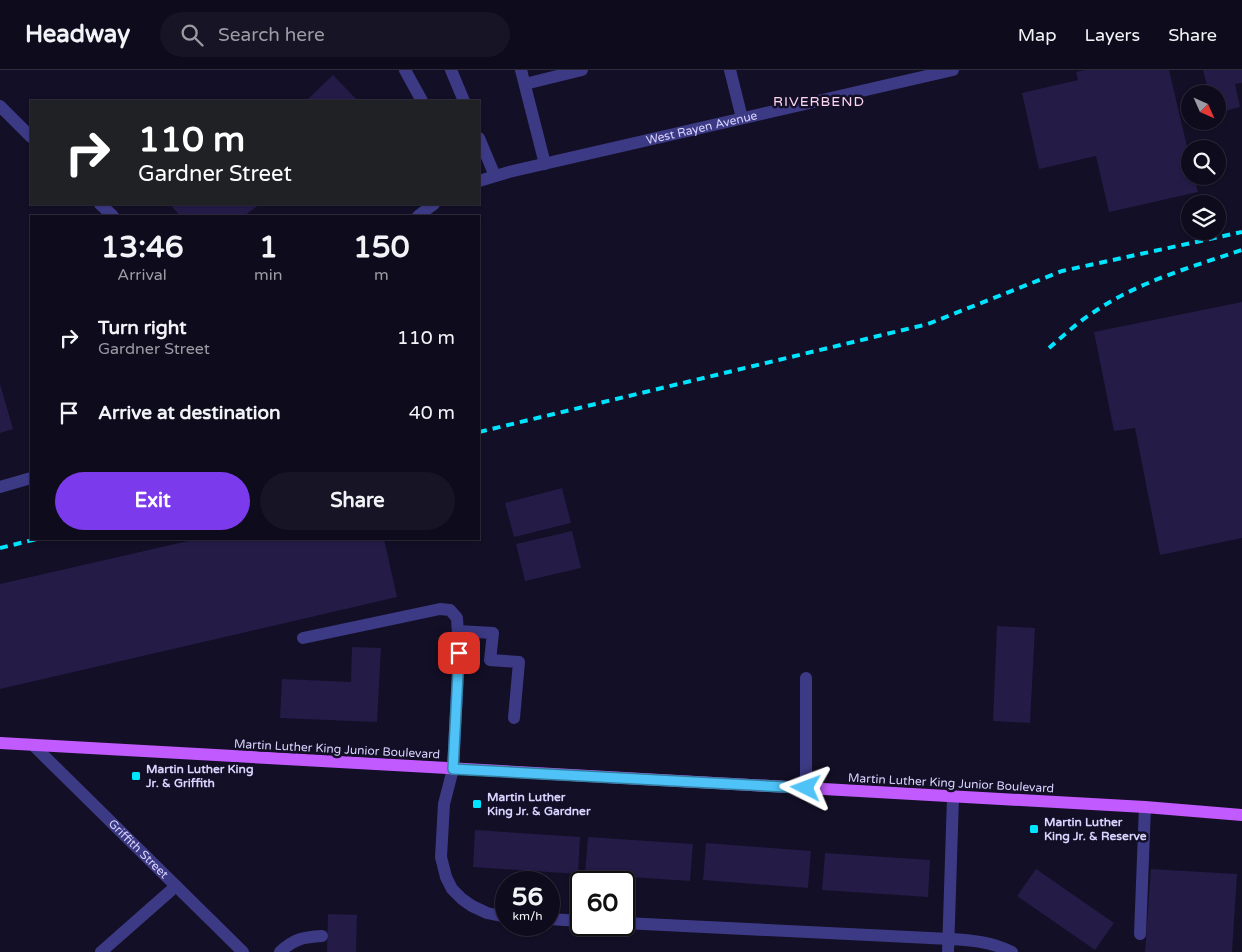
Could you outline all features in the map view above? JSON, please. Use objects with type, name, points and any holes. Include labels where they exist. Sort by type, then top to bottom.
[{"type":"main road","name":"Martin Luther King Junior Boulevard","points":[[0,743],[1145,807],[1242,815]]},
{"type":"street","points":[[405,70],[421,100]]},
{"type":"street","points":[[451,70],[464,100]]},
{"type":"street","points":[[521,70],[545,164]]},
{"type":"street","points":[[525,84],[582,70]]},
{"type":"street","points":[[730,70],[742,118]]},
{"type":"street","name":"West Rayen Avenue","points":[[480,181],[953,70]]},
{"type":"street","points":[[0,106],[30,136]]},
{"type":"street","points":[[480,140],[495,176]]},
{"type":"street","points":[[101,205],[112,215]]},
{"type":"street","points":[[419,215],[433,205]]},
{"type":"street","points":[[0,487],[30,478]]},
{"type":"street","points":[[303,638],[440,609],[450,610],[457,618],[459,653],[453,769],[444,804],[441,857],[446,877],[452,888],[462,899],[472,906],[495,915]]},
{"type":"street","points":[[458,631],[493,633],[490,660],[519,662],[514,718]]},
{"type":"street","points":[[806,678],[806,788]]},
{"type":"street","name":"Griffith Street","points":[[33,746],[243,952]]},
{"type":"street","points":[[948,952],[950,939],[949,882],[953,797]]},
{"type":"street","points":[[1140,934],[1145,807]]},
{"type":"street","points":[[101,952],[176,886]]},
{"type":"street","points":[[635,924],[979,941],[1001,946],[1012,952]]},
{"type":"street","points":[[280,952],[291,942],[307,937],[322,936]]},
{"type":"building","points":[[1085,70],[1169,70],[1181,121],[1181,130],[1183,130],[1186,140],[1181,140],[1181,185],[1196,185],[1198,192],[1109,212],[1096,156],[1039,169],[1022,93],[1078,80],[1076,72]]},
{"type":"building","points":[[1203,70],[1242,70],[1242,83],[1235,84],[1240,107],[1226,111],[1226,85],[1207,85]]},
{"type":"building","points":[[333,75],[357,100],[307,100]]},
{"type":"building","points":[[171,205],[259,205],[245,215],[179,215]]},
{"type":"building","points":[[1242,302],[1242,538],[1160,555],[1135,428],[1114,431],[1094,332]]},
{"type":"building","points":[[0,384],[13,429],[0,433]]},
{"type":"building","points":[[562,488],[571,523],[514,537],[505,503]]},
{"type":"building","points":[[572,531],[581,568],[525,581],[516,544]]},
{"type":"building","points":[[193,540],[384,540],[397,597],[0,689],[0,584]]},
{"type":"building","points":[[997,626],[1035,628],[1030,723],[993,721]]},
{"type":"building","points":[[352,647],[381,648],[377,722],[280,718],[282,679],[351,682]]},
{"type":"building","points":[[475,830],[580,837],[578,871],[570,871],[570,873],[560,873],[560,871],[473,867]]},
{"type":"building","points":[[588,837],[693,844],[690,881],[635,877],[635,871],[585,871]]},
{"type":"building","points":[[706,843],[811,851],[808,888],[703,880]]},
{"type":"building","points":[[825,853],[930,860],[928,897],[822,890]]},
{"type":"building","points":[[1036,869],[1114,923],[1095,950],[1017,896]]},
{"type":"building","points":[[1151,869],[1237,874],[1232,952],[1145,952]]},
{"type":"building","points":[[328,914],[357,915],[356,952],[327,952]]},
{"type":"railway","points":[[480,432],[928,324],[1062,271],[1242,232]]},
{"type":"railway","points":[[1049,348],[1088,316],[1111,301],[1165,276],[1242,250]]},
{"type":"railway","points":[[0,548],[33,540]]},
{"type":"place","name":"Martin Luther King Jr. & Griffith","points":[[136,776]]},
{"type":"place","name":"Martin Luther King Jr. & Gardner","points":[[477,804]]},
{"type":"place","name":"Martin Luther King Jr. & Reserve","points":[[1034,829]]},
{"type":"district","name":"RIVERBEND","points":[[819,101]]},
{"type":"route","points":[[459,653],[453,769],[806,788]]}]
